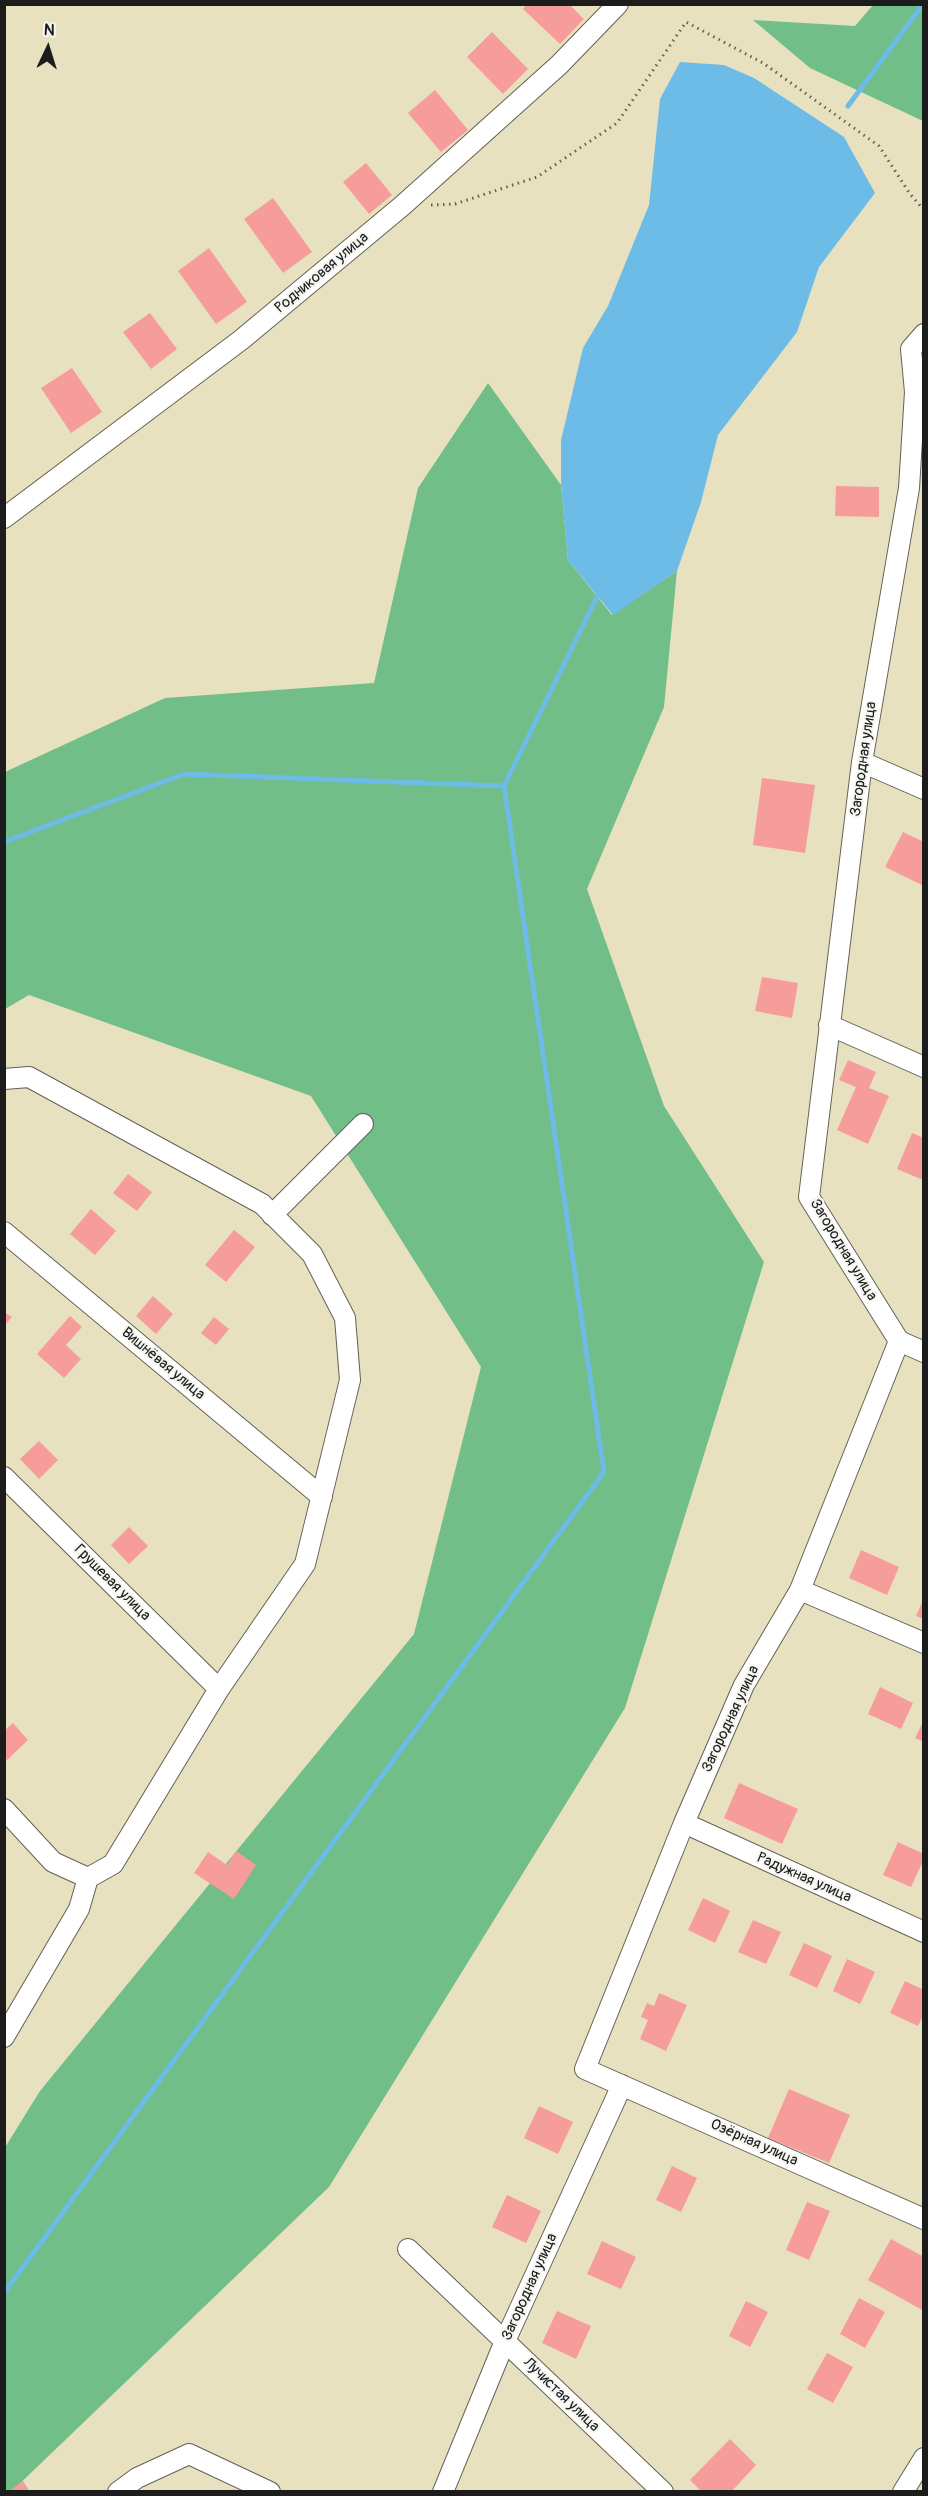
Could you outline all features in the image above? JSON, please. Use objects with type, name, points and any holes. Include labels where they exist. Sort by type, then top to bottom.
[{"type":"street","name":"Родниковая улица","points":[[4,518],[241,340],[402,206],[559,65],[618,4]]},
{"type":"street","name":"Загородная улица","points":[[585,2069],[684,1823],[744,1685],[800,1590],[899,1341],[808,1197],[862,762],[916,492],[915,392],[911,350],[924,334]]},
{"type":"street","points":[[862,762],[924,789]]},
{"type":"street","points":[[829,1025],[924,1067]]},
{"type":"street","points":[[4,1079],[28,1077],[262,1204],[312,1254],[345,1318],[350,1380],[305,1564],[219,1689],[113,1864],[88,1878],[79,1909],[4,2037]]},
{"type":"street","points":[[272,1215],[363,1124]]},
{"type":"street","name":"Вишнёвая улица","points":[[4,1232],[322,1497]]},
{"type":"street","points":[[899,1341],[924,1352]]},
{"type":"street","name":"Грушевая улица","points":[[4,1477],[219,1689]]},
{"type":"street","points":[[800,1590],[924,1643]]},
{"type":"street","points":[[4,1809],[53,1862],[88,1878]]},
{"type":"street","name":"Радужная улица","points":[[684,1823],[924,1932]]},
{"type":"street","name":"Озёрная улица","points":[[585,2069],[924,2219]]},
{"type":"street","name":"Загородная улица","points":[[443,2492],[505,2341],[622,2085]]},
{"type":"street","name":"Лучистая улица","points":[[408,2249],[663,2492]]},
{"type":"street","points":[[118,2492],[137,2478],[189,2454],[270,2492]]},
{"type":"street","points":[[903,2492],[924,2458]]},
{"type":"path","points":[[402,206],[455,204],[537,177],[617,123],[686,22],[763,63],[879,146],[910,194],[924,210]]},
{"type":"green space","points":[[873,5],[923,5],[923,121],[810,68],[753,20],[855,26]]},
{"type":"green space","points":[[488,383],[561,485],[568,560],[612,615],[677,571],[664,707],[587,889],[664,1106],[764,1262],[625,1708],[329,2187],[11,2492],[4,2491],[4,2149],[40,2091],[414,1634],[481,1367],[311,1096],[29,995],[5,1009],[5,772],[165,698],[374,683],[418,488]]},
{"type":"water","points":[[680,62],[724,65],[754,78],[844,137],[875,193],[819,267],[797,332],[718,435],[701,502],[677,571],[613,615],[568,560],[561,485],[561,440],[583,348],[608,306],[649,205],[660,99]]},
{"type":"building","points":[[527,4],[569,4],[584,19],[560,44],[523,9]]},
{"type":"building","points":[[492,32],[528,69],[503,94],[467,57]]},
{"type":"building","points":[[435,90],[468,130],[441,152],[408,113]]},
{"type":"building","points":[[366,163],[392,195],[369,214],[343,182]]},
{"type":"building","points":[[273,198],[312,252],[283,273],[244,219]]},
{"type":"building","points":[[209,248],[247,302],[216,324],[178,271]]},
{"type":"building","points":[[150,313],[177,349],[151,369],[123,332]]},
{"type":"building","points":[[72,368],[102,412],[71,433],[41,388]]},
{"type":"building","points":[[836,486],[879,487],[879,517],[835,516]]},
{"type":"building","points":[[762,778],[815,785],[805,853],[753,845]]},
{"type":"building","points":[[903,832],[924,842],[924,886],[885,867]]},
{"type":"building","points":[[762,977],[798,983],[792,1018],[755,1011]]},
{"type":"building","points":[[848,1060],[876,1072],[869,1088],[889,1096],[868,1144],[837,1130],[856,1087],[839,1080]]},
{"type":"building","points":[[912,1133],[924,1138],[923,1180],[897,1169]]},
{"type":"building","points":[[128,1174],[152,1192],[137,1211],[113,1193]]},
{"type":"building","points":[[91,1209],[116,1231],[95,1255],[70,1234]]},
{"type":"building","points":[[234,1230],[255,1247],[226,1282],[205,1265]]},
{"type":"building","points":[[153,1296],[173,1314],[156,1334],[136,1316]]},
{"type":"building","points":[[4,1312],[12,1317],[4,1326]]},
{"type":"building","points":[[70,1316],[82,1327],[66,1345],[81,1359],[64,1378],[37,1354]]},
{"type":"building","points":[[214,1317],[229,1329],[216,1345],[201,1333]]},
{"type":"building","points":[[39,1441],[58,1460],[39,1479],[20,1459]]},
{"type":"building","points":[[129,1527],[148,1546],[129,1564],[111,1545]]},
{"type":"building","points":[[861,1550],[899,1567],[887,1595],[849,1578]]},
{"type":"building","points":[[924,1598],[924,1619],[916,1616]]},
{"type":"building","points":[[880,1687],[913,1703],[901,1729],[868,1714]]},
{"type":"building","points":[[924,1720],[924,1742],[915,1738]]},
{"type":"building","points":[[13,1723],[28,1740],[7,1760],[4,1757],[4,1731]]},
{"type":"building","points":[[739,1783],[798,1809],[782,1844],[724,1818]]},
{"type":"building","points":[[898,1842],[924,1854],[924,1859],[911,1887],[883,1875]]},
{"type":"building","points":[[236,1851],[256,1865],[234,1899],[194,1873],[208,1852],[227,1865]]},
{"type":"building","points":[[703,1898],[730,1911],[715,1943],[688,1930]]},
{"type":"building","points":[[753,1920],[781,1932],[766,1964],[738,1952]]},
{"type":"building","points":[[804,1943],[832,1956],[817,1988],[789,1975]]},
{"type":"building","points":[[847,1959],[875,1972],[860,2004],[833,1991]]},
{"type":"building","points":[[905,1981],[924,1990],[924,2014],[918,2026],[890,2013]]},
{"type":"building","points":[[659,1993],[687,2005],[666,2051],[640,2039],[648,2020],[641,2017],[647,2003],[654,2006]]},
{"type":"building","points":[[789,2089],[850,2115],[829,2163],[768,2138]]},
{"type":"building","points":[[539,2106],[573,2122],[558,2154],[524,2138]]},
{"type":"building","points":[[672,2166],[697,2178],[681,2212],[656,2200]]},
{"type":"building","points":[[507,2195],[541,2211],[526,2243],[492,2227]]},
{"type":"building","points":[[807,2202],[830,2211],[809,2260],[786,2250]]},
{"type":"building","points":[[891,2239],[924,2257],[924,2311],[868,2280]]},
{"type":"building","points":[[602,2241],[636,2257],[621,2289],[587,2274]]},
{"type":"building","points":[[859,2298],[885,2312],[865,2348],[840,2334]]},
{"type":"building","points":[[746,2301],[768,2312],[750,2347],[729,2336]]},
{"type":"building","points":[[557,2311],[591,2326],[576,2359],[542,2343]]},
{"type":"building","points":[[827,2353],[853,2367],[833,2403],[807,2389]]},
{"type":"building","points":[[730,2439],[756,2465],[731,2492],[702,2492],[690,2480]]},
{"type":"building","points":[[23,2481],[30,2492],[8,2492]]},
{"type":"waterway","points":[[848,106],[923,4]]},
{"type":"waterway","points":[[4,2293],[604,1472],[504,786],[600,591]]},
{"type":"waterway","points":[[4,842],[184,774],[504,786]]}]
